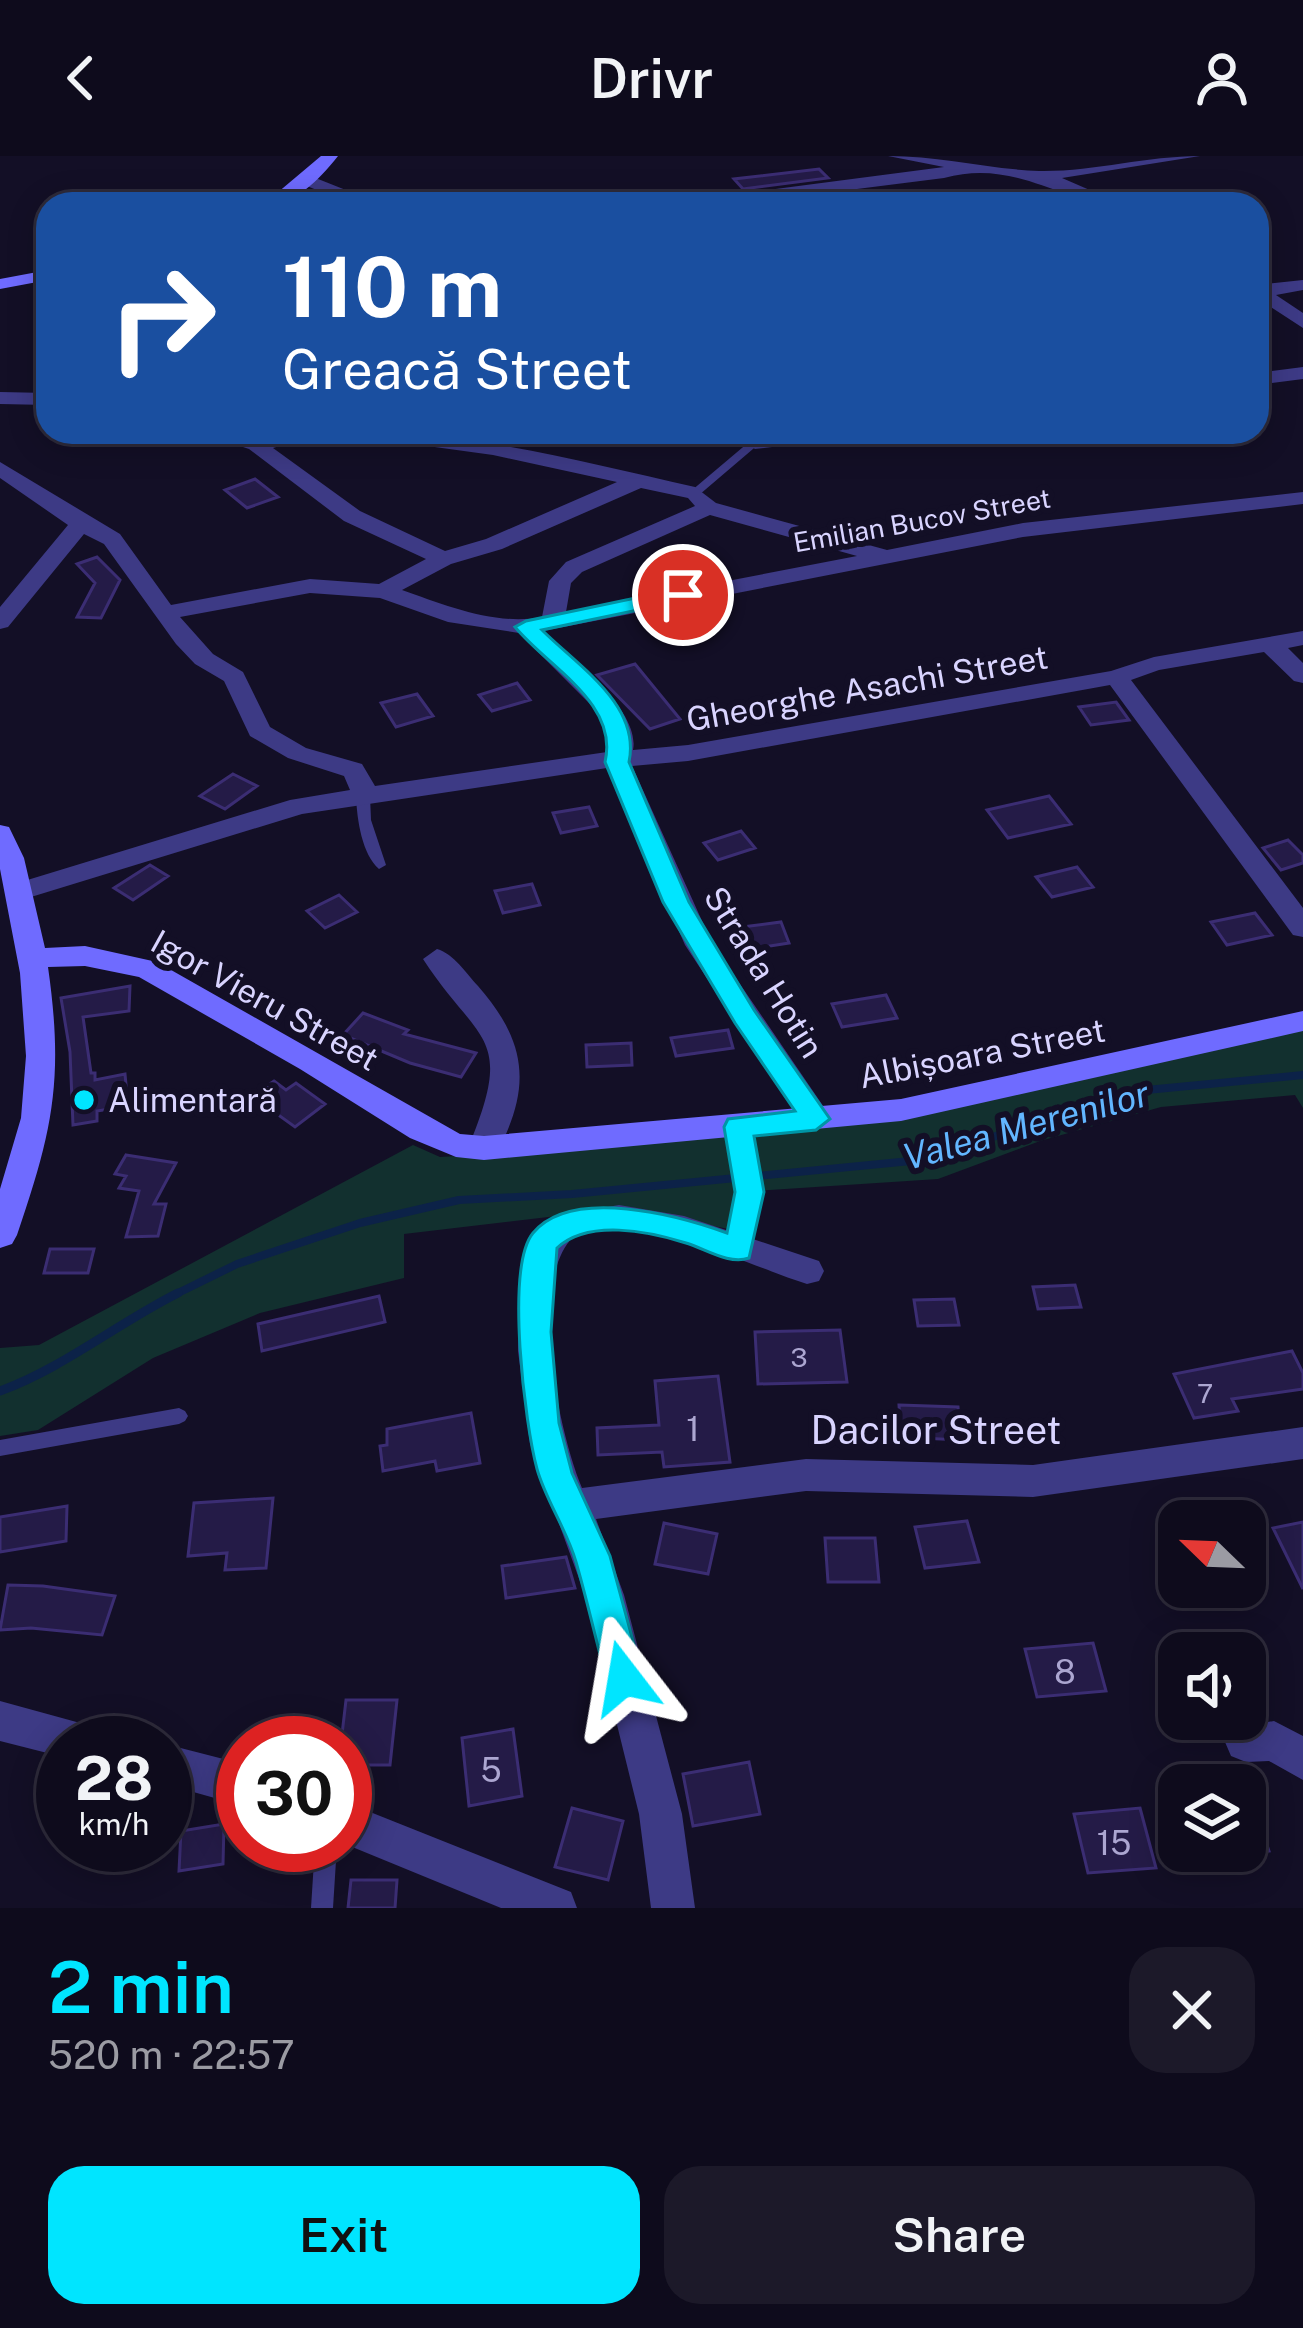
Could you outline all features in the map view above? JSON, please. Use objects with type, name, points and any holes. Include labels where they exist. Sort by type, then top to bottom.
[{"type":"street","points":[[290,192],[331,156]]},
{"type":"street","points":[[896,156],[1042,176],[1083,192]]},
{"type":"street","points":[[1042,176],[1190,156]]},
{"type":"street","points":[[794,192],[944,173],[968,165]]},
{"type":"street","points":[[308,180],[336,192]]},
{"type":"street","points":[[0,284],[36,277]]},
{"type":"street","points":[[1269,290],[1303,285]]},
{"type":"street","points":[[1269,299],[1303,322]]},
{"type":"street","points":[[1269,377],[1303,373]]},
{"type":"street","points":[[0,398],[36,399]]},
{"type":"street","points":[[252,444],[352,516],[443,559]]},
{"type":"street","points":[[256,445],[261,444]]},
{"type":"street","points":[[468,444],[638,481],[886,557]]},
{"type":"street","points":[[0,468],[80,524],[112,539],[204,659],[234,677],[259,731],[297,753],[353,770],[362,780],[363,796]]},
{"type":"street","points":[[382,591],[443,559],[494,544],[638,481]]},
{"type":"street","name":"Emilian Bucov Street","points":[[540,623],[1023,530],[1303,497]]},
{"type":"street","points":[[167,613],[290,586],[382,591],[457,617],[540,623],[560,581],[574,567],[701,500]]},
{"type":"street","points":[[0,622],[80,524]]},
{"type":"street","name":"Strada Hotin","points":[[540,623],[610,710],[622,741],[617,762],[699,945],[816,1119]]},
{"type":"street","name":"Gheorghe Asachi Street","points":[[21,891],[299,806],[584,762],[617,762],[1116,677],[1154,664],[1303,638]]},
{"type":"street","points":[[1269,643],[1303,676]]},
{"type":"street","points":[[1116,677],[1303,928]]},
{"type":"street","points":[[0,1234],[10,1174],[38,1115],[38,1033],[30,958],[21,891],[3,846]]},
{"type":"street","name":"Igor Vieru Street","points":[[30,958],[85,956],[147,969],[311,1061],[421,1130],[470,1146]]},
{"type":"street","points":[[437,958],[491,1022],[509,1054],[505,1104],[470,1146]]},
{"type":"street","name":"Albișoara Street","points":[[470,1146],[901,1110],[1303,1021]]},
{"type":"street","points":[[673,1908],[654,1798],[604,1598],[555,1473],[543,1423],[535,1332],[537,1262],[544,1241],[556,1230],[602,1217],[684,1230],[807,1271]]},
{"type":"street","name":"Dacilor Street","points":[[570,1506],[806,1475],[1034,1481],[1303,1443]]},
{"type":"street","points":[[0,1721],[36,1730]]},
{"type":"street","points":[[1246,1742],[1274,1741],[1303,1760]]},
{"type":"street","points":[[372,1834],[555,1908]]},
{"type":"lane","points":[[701,500],[746,444]]},
{"type":"lane","points":[[363,796],[379,865]]},
{"type":"lane","points":[[738,1127],[749,1192],[739,1250]]},
{"type":"lane","points":[[0,1448],[178,1416]]},
{"type":"lane","points":[[322,1908],[324,1872]]},
{"type":"green space","points":[[1303,1028],[1303,1108],[1295,1095],[1161,1107],[1040,1141],[938,1179],[739,1192],[735,1230],[599,1211],[404,1234],[404,1278],[260,1313],[153,1358],[38,1430],[0,1436],[0,1348],[39,1345],[413,1145],[440,1157],[877,1122]]},
{"type":"building","points":[[819,169],[828,178],[743,189],[734,179]]},
{"type":"building","points":[[255,479],[278,497],[247,508],[225,490]]},
{"type":"building","points":[[97,557],[120,580],[101,618],[77,617],[95,583],[77,564]]},
{"type":"building","points":[[635,664],[680,719],[650,729],[597,675]]},
{"type":"building","points":[[517,683],[530,700],[492,711],[479,695]]},
{"type":"building","points":[[417,694],[433,716],[396,727],[381,703]]},
{"type":"building","points":[[1116,702],[1129,720],[1091,725],[1079,707]]},
{"type":"building","points":[[233,774],[257,786],[225,809],[200,796]]},
{"type":"building","points":[[1049,796],[1071,824],[1008,838],[987,810]]},
{"type":"building","points":[[589,807],[597,826],[561,833],[553,813]]},
{"type":"building","points":[[741,831],[755,848],[718,860],[704,843]]},
{"type":"building","points":[[1288,840],[1303,855],[1303,863],[1281,870],[1263,848]]},
{"type":"building","points":[[150,865],[168,876],[133,900],[114,888]]},
{"type":"building","points":[[1077,867],[1093,887],[1052,897],[1036,877]]},
{"type":"building","points":[[532,884],[540,905],[503,913],[495,891]]},
{"type":"building","points":[[339,895],[357,912],[325,928],[307,911]]},
{"type":"building","points":[[1255,913],[1272,935],[1227,945],[1211,922]]},
{"type":"building","points":[[781,922],[789,943],[750,949],[742,927]]},
{"type":"building","points":[[130,986],[129,1011],[83,1017],[91,1073],[95,1080],[125,1074],[128,1106],[97,1111],[97,1121],[73,1125],[70,1052],[61,998]]},
{"type":"building","points":[[886,995],[897,1018],[842,1027],[832,1004]]},
{"type":"building","points":[[363,1013],[408,1030],[404,1034],[476,1053],[461,1077],[410,1063],[343,1035]]},
{"type":"building","points":[[728,1030],[733,1048],[676,1056],[671,1038]]},
{"type":"building","points":[[631,1043],[632,1065],[587,1067],[586,1045]]},
{"type":"building","points":[[274,1081],[286,1090],[296,1083],[325,1104],[295,1127],[252,1096]]},
{"type":"building","points":[[126,1155],[176,1163],[154,1204],[166,1204],[158,1236],[126,1237],[139,1191],[119,1188],[126,1176],[115,1174]]},
{"type":"building","points":[[50,1249],[94,1249],[88,1273],[44,1273]]},
{"type":"building","points":[[1075,1285],[1081,1307],[1038,1309],[1033,1287]]},
{"type":"building","points":[[379,1296],[385,1322],[262,1351],[258,1324]]},
{"type":"building","points":[[954,1299],[959,1325],[918,1326],[914,1300]]},
{"type":"building","points":[[840,1330],[847,1382],[758,1384],[755,1332]]},
{"type":"building","points":[[1292,1351],[1303,1373],[1303,1389],[1232,1399],[1238,1411],[1194,1418],[1174,1374]]},
{"type":"building","points":[[718,1376],[730,1462],[664,1467],[662,1452],[598,1455],[597,1428],[659,1425],[655,1381]]},
{"type":"building","points":[[899,1405],[958,1407],[960,1440],[901,1437]]},
{"type":"building","points":[[471,1413],[480,1463],[437,1471],[435,1461],[383,1471],[380,1446],[387,1445],[387,1429]]},
{"type":"building","points":[[273,1498],[266,1568],[225,1570],[227,1553],[188,1556],[194,1503]]},
{"type":"building","points":[[67,1506],[66,1541],[0,1552],[0,1517]]},
{"type":"building","points":[[967,1521],[979,1562],[925,1568],[915,1527]]},
{"type":"building","points":[[1303,1522],[1303,1589],[1273,1528]]},
{"type":"building","points":[[664,1523],[717,1534],[708,1574],[655,1564]]},
{"type":"building","points":[[825,1538],[875,1538],[879,1582],[828,1582]]},
{"type":"building","points":[[566,1557],[575,1588],[506,1598],[502,1566]]},
{"type":"building","points":[[8,1585],[115,1596],[102,1635],[0,1630]]},
{"type":"building","points":[[1093,1643],[1106,1691],[1037,1697],[1025,1649]]},
{"type":"building","points":[[346,1700],[397,1700],[390,1765],[372,1765],[372,1716],[344,1716]]},
{"type":"building","points":[[513,1729],[522,1796],[469,1806],[462,1738]]},
{"type":"building","points":[[749,1762],[760,1814],[693,1826],[683,1774]]},
{"type":"building","points":[[572,1808],[623,1821],[608,1880],[555,1867]]},
{"type":"building","points":[[1140,1808],[1156,1868],[1088,1873],[1074,1814]]},
{"type":"building","points":[[216,1825],[216,1865],[192,1869],[192,1829]]},
{"type":"building","points":[[351,1880],[397,1880],[395,1908],[348,1908]]},
{"type":"waterway","name":"Valea Merenilor","points":[[177,1293],[237,1264],[360,1223],[459,1200],[572,1194],[921,1160],[1136,1091],[1303,1075]]},
{"type":"waterway","name":"Valea Merenilor","points":[[0,1391],[46,1370],[177,1293]]},
{"type":"waterway","name":"Valea Merenilor","points":[[172,1296],[177,1293]]},
{"type":"place","name":"Alimentară","points":[[84,1100]]},
{"type":"route","points":[[624,1678],[592,1556],[555,1473],[543,1423],[535,1332],[537,1262],[544,1241],[556,1230],[602,1217],[684,1230],[739,1250],[749,1192],[738,1127],[816,1119],[699,945],[676,902],[617,762],[620,726],[610,710],[526,627],[683,595]]}]
